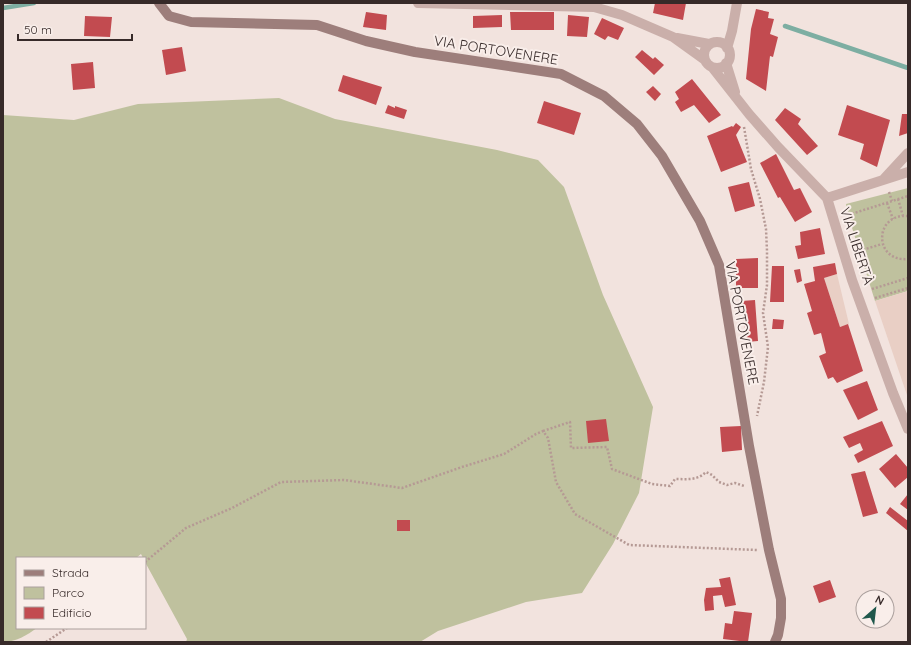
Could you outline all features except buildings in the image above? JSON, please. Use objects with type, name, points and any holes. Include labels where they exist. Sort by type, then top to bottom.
[{"type":"main road","name":"VIA PORTOVENERE","points":[[158,3],[169,16],[191,22],[317,25],[366,41],[416,52],[561,74],[604,96],[637,124],[662,156],[700,221],[719,265],[758,494],[769,550],[781,599],[781,618],[778,635],[775,642]]},
{"type":"street","name":"VIA LIBERTÀ","points":[[418,3],[594,7],[622,15],[673,37],[709,63],[736,98],[778,147],[827,198],[852,280],[893,393],[908,429]]},
{"type":"street","points":[[732,31],[712,43],[704,52],[709,63],[720,67],[726,63],[729,56],[727,48],[732,31],[737,3]]},
{"type":"street","name":"VIA LIBERTÀ","points":[[673,37],[712,43]]},
{"type":"street","points":[[712,43],[721,42],[727,48]]},
{"type":"street","name":"VIA LIBERTÀ","points":[[726,63],[736,98]]},
{"type":"street","points":[[884,178],[908,153]]},
{"type":"street","points":[[827,198],[884,178],[908,172]]},
{"type":"path","points":[[744,126],[751,169],[760,199],[767,252],[767,285],[763,313],[768,347],[764,382],[755,429],[748,438]]},
{"type":"path","points":[[889,192],[892,202]]},
{"type":"path","points":[[848,215],[908,196]]},
{"type":"path","points":[[898,199],[903,216]]},
{"type":"path","points":[[887,203],[892,219]]},
{"type":"path","points":[[908,216],[892,219],[887,223],[883,230],[882,237],[882,244],[888,253],[902,260],[908,260]]},
{"type":"path","points":[[859,251],[882,244]]},
{"type":"path","points":[[872,289],[908,278]]},
{"type":"path","points":[[874,298],[908,288]]},
{"type":"path","points":[[146,561],[186,528],[232,508],[281,482],[344,480],[402,488],[504,454],[536,434],[570,422],[571,448],[607,447],[612,469],[652,484],[670,486],[675,479],[691,479],[702,476],[706,472],[723,484],[727,485],[736,483],[747,487],[758,494]]},
{"type":"path","points":[[543,431],[548,438],[556,482],[575,514],[629,545],[769,550]]},
{"type":"path","points":[[46,642],[66,629]]},
{"type":"green space","points":[[279,98],[335,119],[497,150],[538,160],[564,187],[603,295],[653,407],[639,493],[613,544],[582,593],[526,602],[438,631],[420,642],[186,642],[187,639],[146,564],[146,557],[142,557],[141,554],[137,557],[16,557],[16,629],[36,629],[25,636],[8,642],[3,642],[3,115],[74,120],[138,104]]},
{"type":"green space","points":[[908,188],[908,291],[875,301],[848,215],[846,204]]},
{"type":"shaded area","points":[[837,274],[849,324],[840,327],[824,278]]},
{"type":"shaded area","points":[[908,291],[908,398],[875,301]]},
{"type":"waterway","points":[[3,8],[34,3]]},
{"type":"waterway","points":[[785,26],[908,68]]}]
